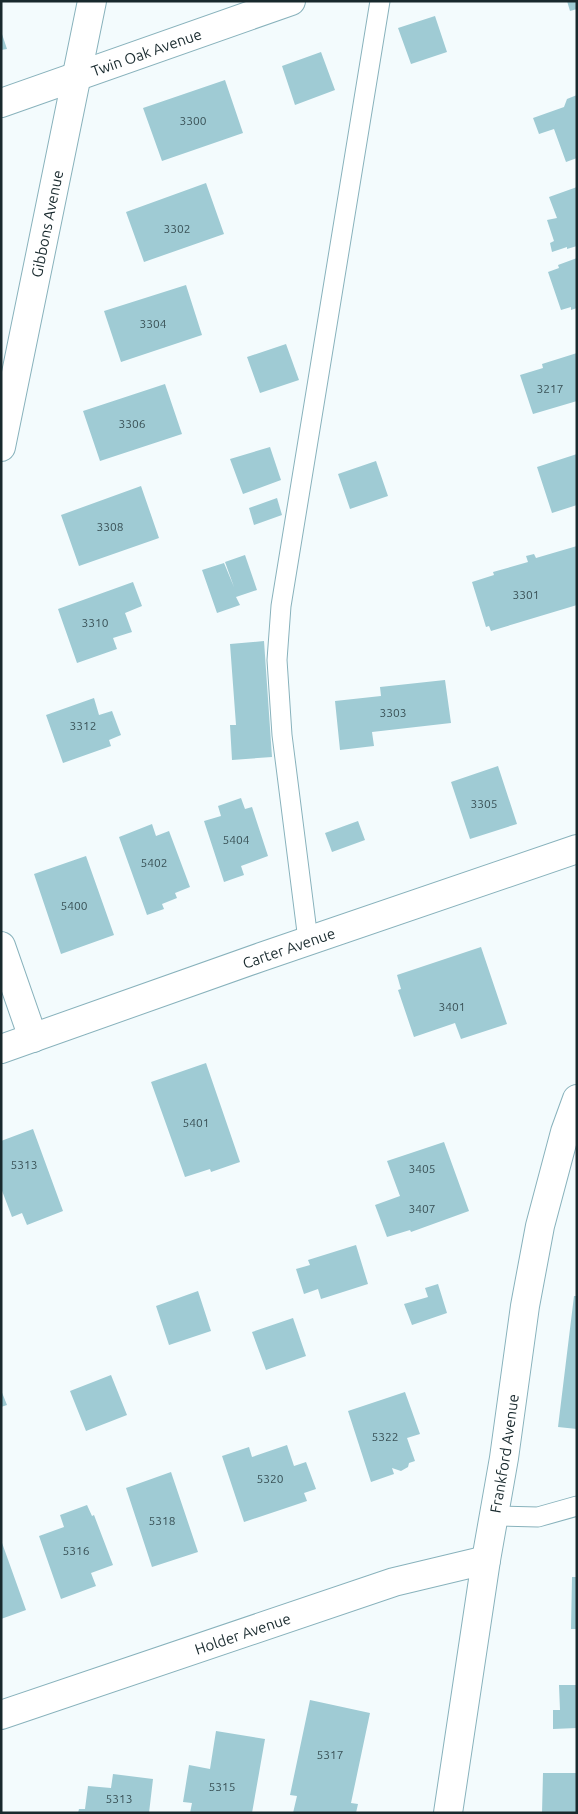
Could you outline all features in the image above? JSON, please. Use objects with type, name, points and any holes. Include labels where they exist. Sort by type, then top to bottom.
[{"type":"street","name":"Gibbons Avenue","points":[[1,448],[92,1]]},
{"type":"street","name":"Twin Oak Avenue","points":[[1,103],[292,1]]},
{"type":"street","name":"Carter Avenue","points":[[1,1049],[308,940],[577,849]]},
{"type":"street","points":[[1,946],[33,1038]]},
{"type":"street","name":"Frankford Avenue","points":[[448,1813],[486,1560],[495,1516],[528,1288],[540,1226],[565,1132],[577,1099]]},
{"type":"street","name":"Holder Avenue","points":[[1,1715],[394,1582],[486,1560]]},
{"type":"lane","points":[[308,940],[282,735],[277,660],[281,606],[380,1]]},
{"type":"lane","points":[[495,1516],[538,1517],[577,1506]]},
{"type":"building","points":[[567,1],[577,1],[577,9],[570,11]]},
{"type":"building","points":[[435,16],[447,52],[411,64],[398,28]]},
{"type":"building","points":[[1,31],[7,49],[1,50]]},
{"type":"building","points":[[321,52],[335,90],[295,105],[282,66]]},
{"type":"building","points":[[225,80],[243,133],[162,161],[143,108]]},
{"type":"building","points":[[577,95],[577,158],[566,162],[554,129],[539,134],[533,118],[564,107],[567,99]]},
{"type":"building","points":[[206,183],[224,234],[144,262],[126,212]]},
{"type":"building","points":[[577,187],[577,246],[552,252],[550,243],[554,241],[547,220],[557,218],[549,197]]},
{"type":"building","points":[[577,258],[577,308],[571,310],[571,307],[561,310],[548,272],[559,268],[558,265]]},
{"type":"building","points":[[186,285],[202,335],[121,362],[104,311]]},
{"type":"building","points":[[286,344],[299,380],[260,393],[247,357]]},
{"type":"building","points":[[577,353],[577,401],[533,414],[520,375],[543,368],[542,364]]},
{"type":"building","points":[[165,384],[182,434],[100,461],[83,411]]},
{"type":"building","points":[[270,447],[281,480],[243,494],[230,459]]},
{"type":"building","points":[[577,454],[577,505],[552,513],[537,467]]},
{"type":"building","points":[[376,461],[388,496],[350,509],[338,474]]},
{"type":"building","points":[[141,486],[159,538],[79,566],[61,515]]},
{"type":"building","points":[[277,498],[282,515],[254,525],[249,508]]},
{"type":"building","points":[[577,546],[577,605],[491,631],[489,626],[486,627],[472,582],[494,575],[493,572],[528,562],[526,556],[534,554],[536,558]]},
{"type":"building","points":[[245,555],[257,590],[236,597],[240,605],[217,613],[202,570],[224,563],[234,587],[225,562]]},
{"type":"building","points":[[133,582],[142,606],[125,613],[132,632],[113,638],[117,649],[77,663],[58,609]]},
{"type":"building","points":[[264,641],[272,757],[232,760],[230,725],[236,725],[230,644]]},
{"type":"building","points":[[445,680],[451,723],[372,732],[374,746],[340,750],[335,701],[381,696],[380,687]]},
{"type":"building","points":[[94,698],[99,715],[112,711],[121,735],[109,740],[111,746],[63,763],[46,715]]},
{"type":"building","points":[[498,766],[517,824],[470,839],[451,782]]},
{"type":"building","points":[[241,798],[245,809],[252,807],[268,856],[241,866],[244,875],[224,882],[204,821],[221,816],[218,806]]},
{"type":"building","points":[[358,821],[365,840],[332,852],[325,833]]},
{"type":"building","points":[[152,824],[156,836],[169,831],[190,887],[175,893],[177,898],[162,904],[164,909],[147,915],[119,837]]},
{"type":"building","points":[[86,856],[114,935],[61,954],[34,874]]},
{"type":"building","points":[[481,947],[507,1024],[461,1039],[455,1023],[414,1037],[398,990],[401,989],[397,975]]},
{"type":"building","points":[[206,1063],[240,1162],[211,1172],[210,1169],[185,1177],[151,1082]]},
{"type":"building","points":[[33,1129],[63,1211],[27,1225],[22,1213],[12,1217],[1,1188],[1,1141]]},
{"type":"building","points":[[444,1142],[469,1211],[411,1232],[410,1230],[387,1237],[375,1205],[400,1196],[387,1161]]},
{"type":"building","points":[[356,1245],[368,1284],[321,1299],[318,1289],[304,1294],[296,1269],[310,1265],[308,1260]]},
{"type":"building","points":[[438,1284],[447,1313],[412,1325],[404,1304],[428,1297],[425,1288]]},
{"type":"building","points":[[198,1291],[211,1331],[169,1345],[156,1306]]},
{"type":"building","points":[[574,1296],[577,1296],[577,1429],[558,1427]]},
{"type":"building","points":[[293,1318],[306,1356],[266,1370],[252,1332]]},
{"type":"building","points":[[111,1375],[127,1415],[86,1431],[70,1391]]},
{"type":"building","points":[[1,1390],[7,1405],[1,1407]]},
{"type":"building","points":[[405,1392],[420,1434],[407,1438],[415,1461],[409,1463],[408,1467],[401,1471],[392,1468],[394,1474],[371,1482],[348,1411]]},
{"type":"building","points":[[287,1445],[294,1466],[306,1462],[316,1489],[304,1493],[307,1501],[244,1522],[222,1456],[249,1447],[252,1457]]},
{"type":"building","points":[[171,1472],[198,1552],[152,1567],[126,1488]]},
{"type":"building","points":[[87,1505],[92,1516],[94,1515],[113,1565],[91,1573],[96,1586],[61,1599],[39,1536],[64,1527],[60,1515]]},
{"type":"building","points":[[1,1540],[26,1610],[1,1619]]},
{"type":"building","points":[[572,1577],[577,1577],[577,1629],[571,1629]]},
{"type":"building","points":[[559,1685],[577,1685],[577,1728],[553,1729],[553,1710],[560,1710]]},
{"type":"building","points":[[310,1700],[370,1713],[351,1803],[358,1804],[356,1813],[293,1813],[297,1796],[290,1795]]},
{"type":"building","points":[[216,1731],[265,1739],[252,1813],[190,1813],[192,1803],[183,1802],[189,1765],[210,1769]]},
{"type":"building","points":[[543,1773],[577,1773],[577,1813],[542,1813]]},
{"type":"building","points":[[113,1774],[153,1779],[149,1813],[78,1813],[79,1809],[85,1809],[88,1786],[111,1788]]}]
